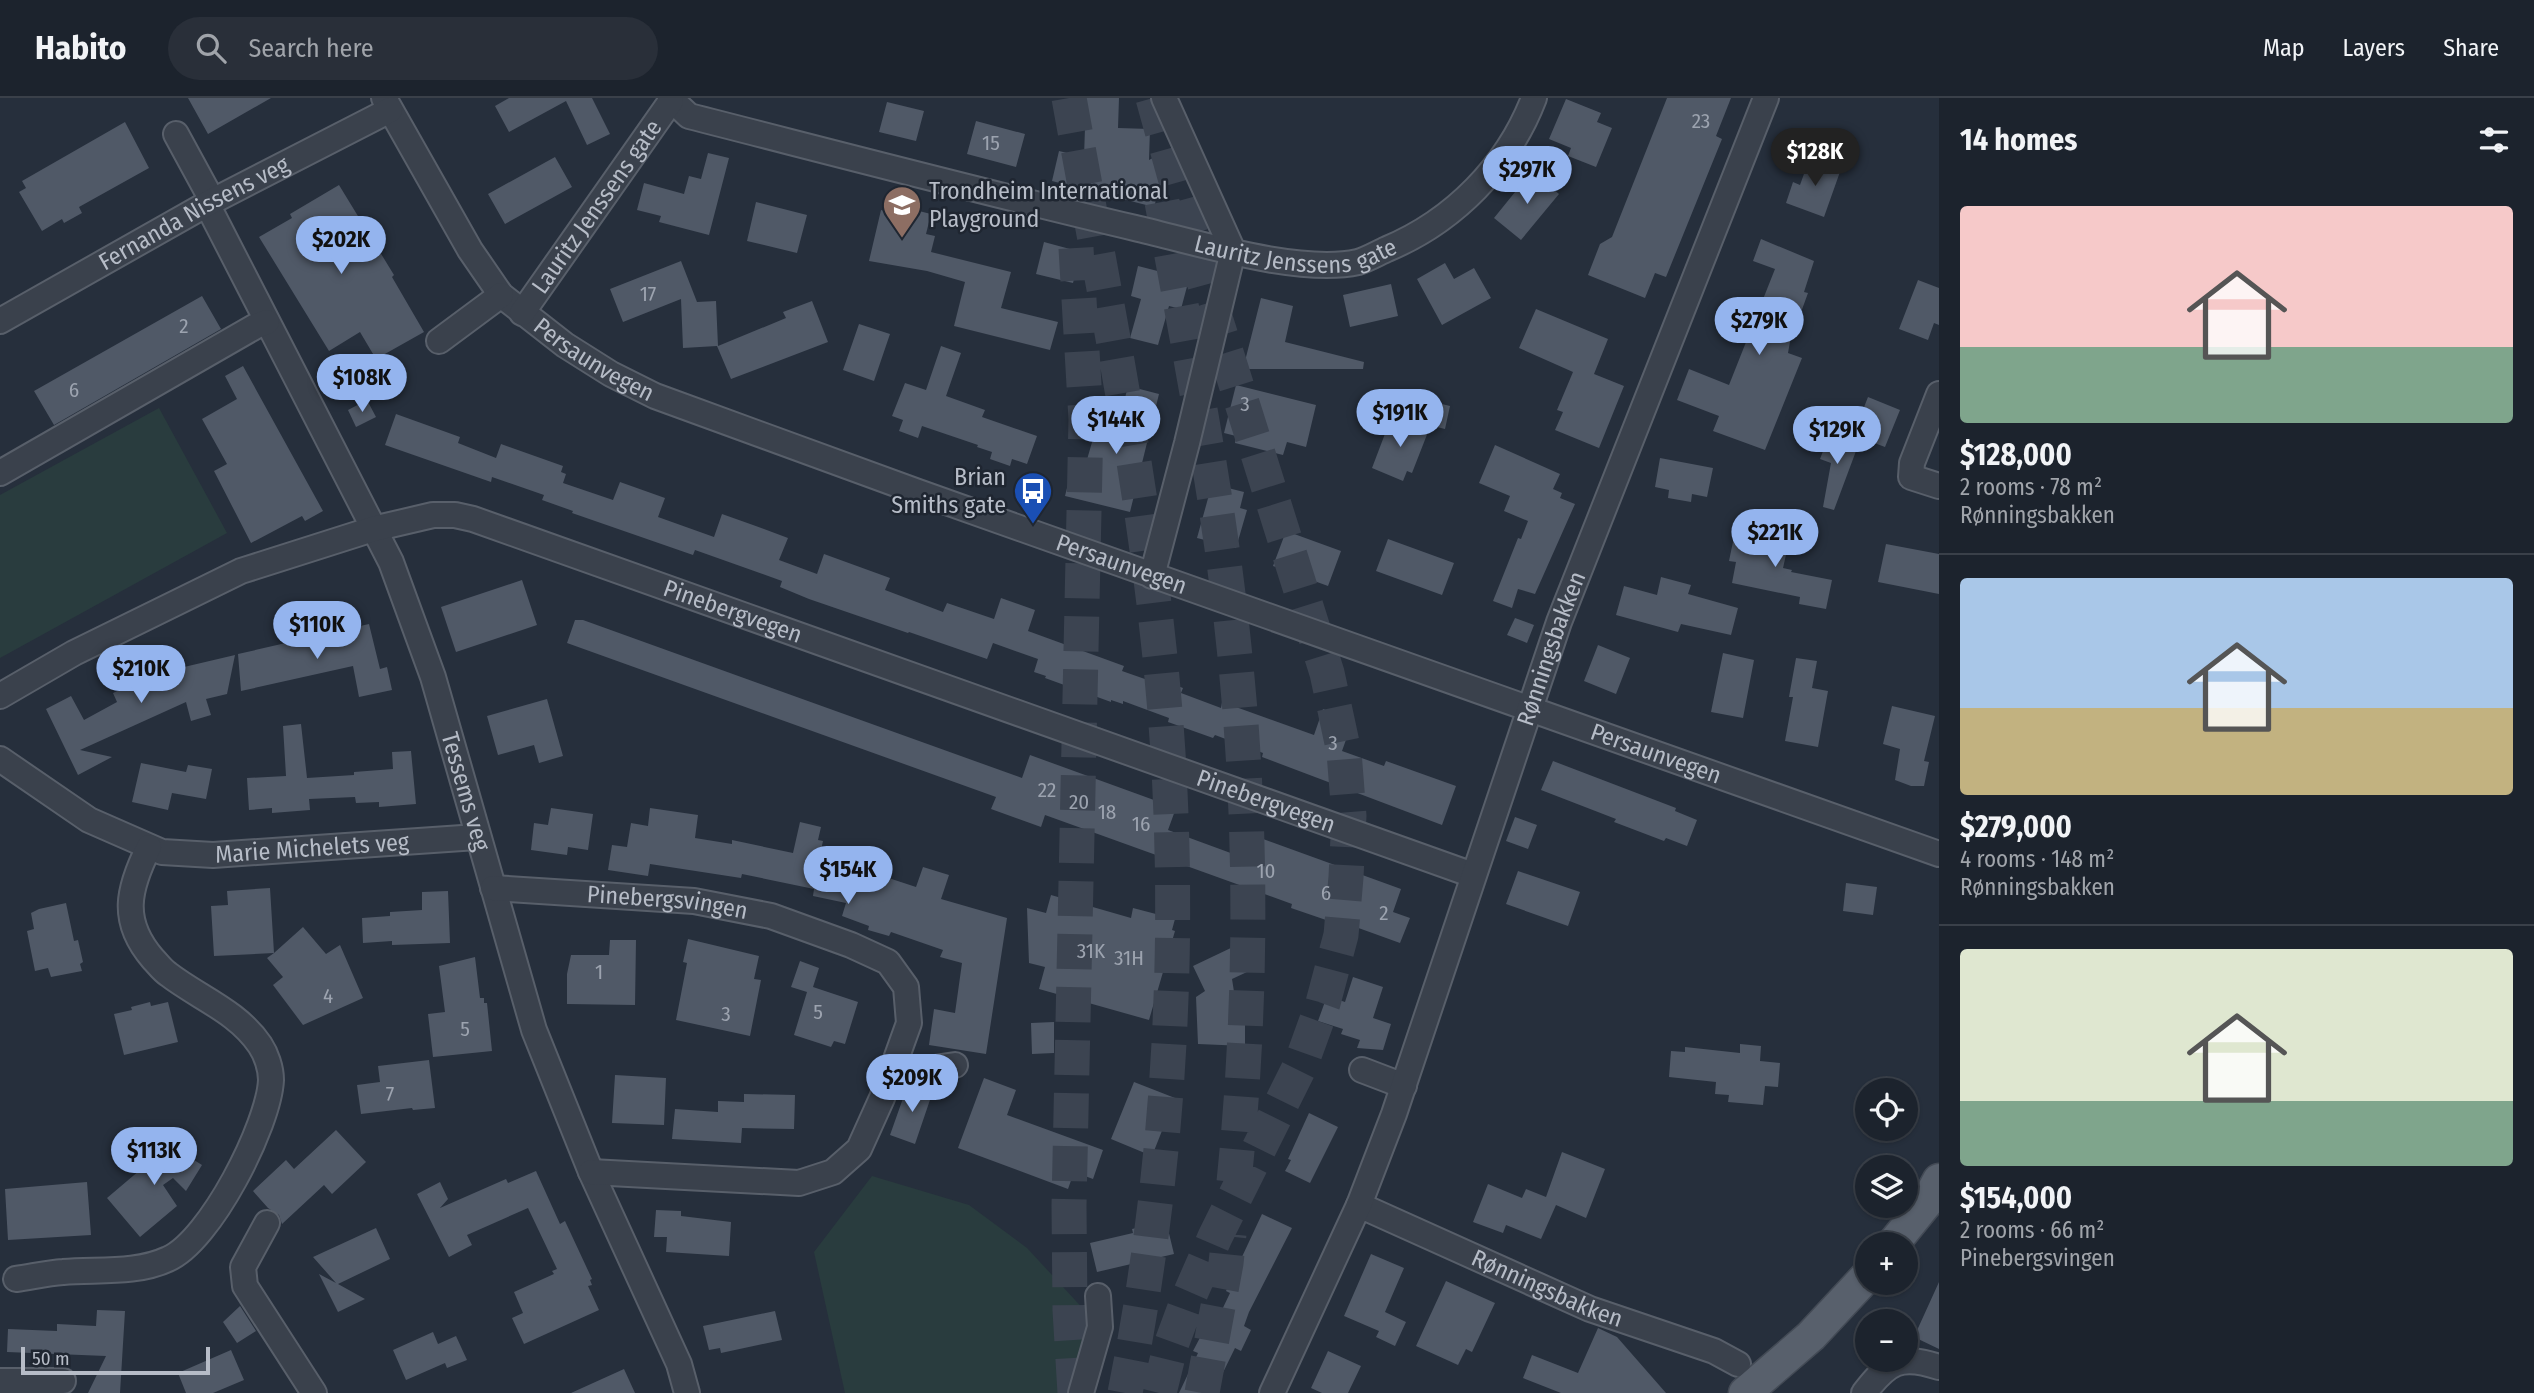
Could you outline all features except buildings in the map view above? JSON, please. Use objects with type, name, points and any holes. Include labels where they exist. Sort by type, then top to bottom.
[{"type":"main road","points":[[1903,1232],[1927,1202],[1939,1180]]},
{"type":"main road","points":[[1742,1378],[1811,1336],[1855,1289]]},
{"type":"street","points":[[1152,576],[1233,251],[1164,98]]},
{"type":"street","name":"Lauritz Jenssens gate","points":[[522,313],[671,99],[689,116],[967,188],[1233,251],[1295,263],[1330,264],[1359,262],[1409,240],[1453,211],[1472,194],[1505,154],[1534,98]]},
{"type":"street","name":"Rønningsbakken","points":[[1272,1393],[1359,1205],[1404,1086],[1559,622],[1766,98]]},
{"type":"street","name":"Persaunvegen","points":[[387,104],[470,250],[501,295],[565,345],[599,367],[655,396],[1152,576],[1939,854]]},
{"type":"street","name":"Fernanda Nissens veg","points":[[0,321],[387,104]]},
{"type":"street","name":"Tessems veg","points":[[176,134],[267,322],[391,562],[433,677],[534,1030],[591,1172],[679,1364],[687,1393]]},
{"type":"street","points":[[439,341],[501,295]]},
{"type":"street","points":[[0,473],[267,322]]},
{"type":"street","points":[[1939,394],[1912,463],[1911,478],[1939,486]]},
{"type":"street","name":"Pinebergvegen","points":[[0,696],[74,653],[241,571],[373,529],[433,515],[455,515],[473,519],[1473,875]]},
{"type":"street","name":"Marie Michelets veg","points":[[0,759],[89,820],[162,852],[213,855],[477,837]]},
{"type":"street","points":[[16,1279],[61,1272],[125,1269],[170,1259],[183,1250],[220,1203],[260,1129],[271,1077],[268,1060],[260,1045],[241,1024],[215,1003],[166,973],[142,946],[131,925],[130,904],[136,873],[149,847]]},
{"type":"street","name":"Pinebergsvingen","points":[[493,888],[694,901],[771,915],[888,962],[906,987],[909,1023],[893,1067],[859,1149],[832,1172],[799,1183],[591,1172]]},
{"type":"street","points":[[893,1067],[907,1072],[955,1065]]},
{"type":"street","points":[[1362,1070],[1404,1086]]},
{"type":"street","name":"Rønningsbakken","points":[[1359,1205],[1590,1309],[1714,1351],[1742,1378]]},
{"type":"street","points":[[267,1223],[243,1267],[244,1286],[314,1393]]},
{"type":"street","points":[[1081,1393],[1100,1327],[1098,1296]]},
{"type":"street","points":[[1864,1393],[1881,1370],[1897,1362],[1918,1362],[1939,1367]]},
{"type":"street","points":[[0,1381],[63,1381]]},
{"type":"shaded area","points":[[159,408],[227,533],[0,658],[0,495]]},
{"type":"shaded area","points":[[872,1176],[969,1205],[1027,1248],[1088,1314],[1090,1324],[1070,1393],[845,1393],[814,1252]]},
{"type":"tunnel","points":[[1069,98],[1141,506],[1161,671],[1172,833],[1173,914],[1167,1074],[1151,1234],[1125,1393]]},
{"type":"tunnel","points":[[1153,98],[1207,292],[1327,673],[1344,752],[1349,816],[1341,935],[1323,1003],[1301,1064],[1215,1237],[1188,1299],[1170,1348],[1159,1393]]},
{"type":"tunnel","points":[[1162,202],[1212,480],[1228,591],[1245,780],[1247,982],[1234,1182]]},
{"type":"tunnel","points":[[1075,1393],[1070,1310],[1069,1206],[1086,419],[1076,248]]},
{"type":"tunnel","points":[[1202,1393],[1229,1234]]},
{"type":"place","name":"Trondheim International Playground","points":[[902,239]]},
{"type":"place","name":"Brian Smiths gate","points":[[1033,525]]}]
